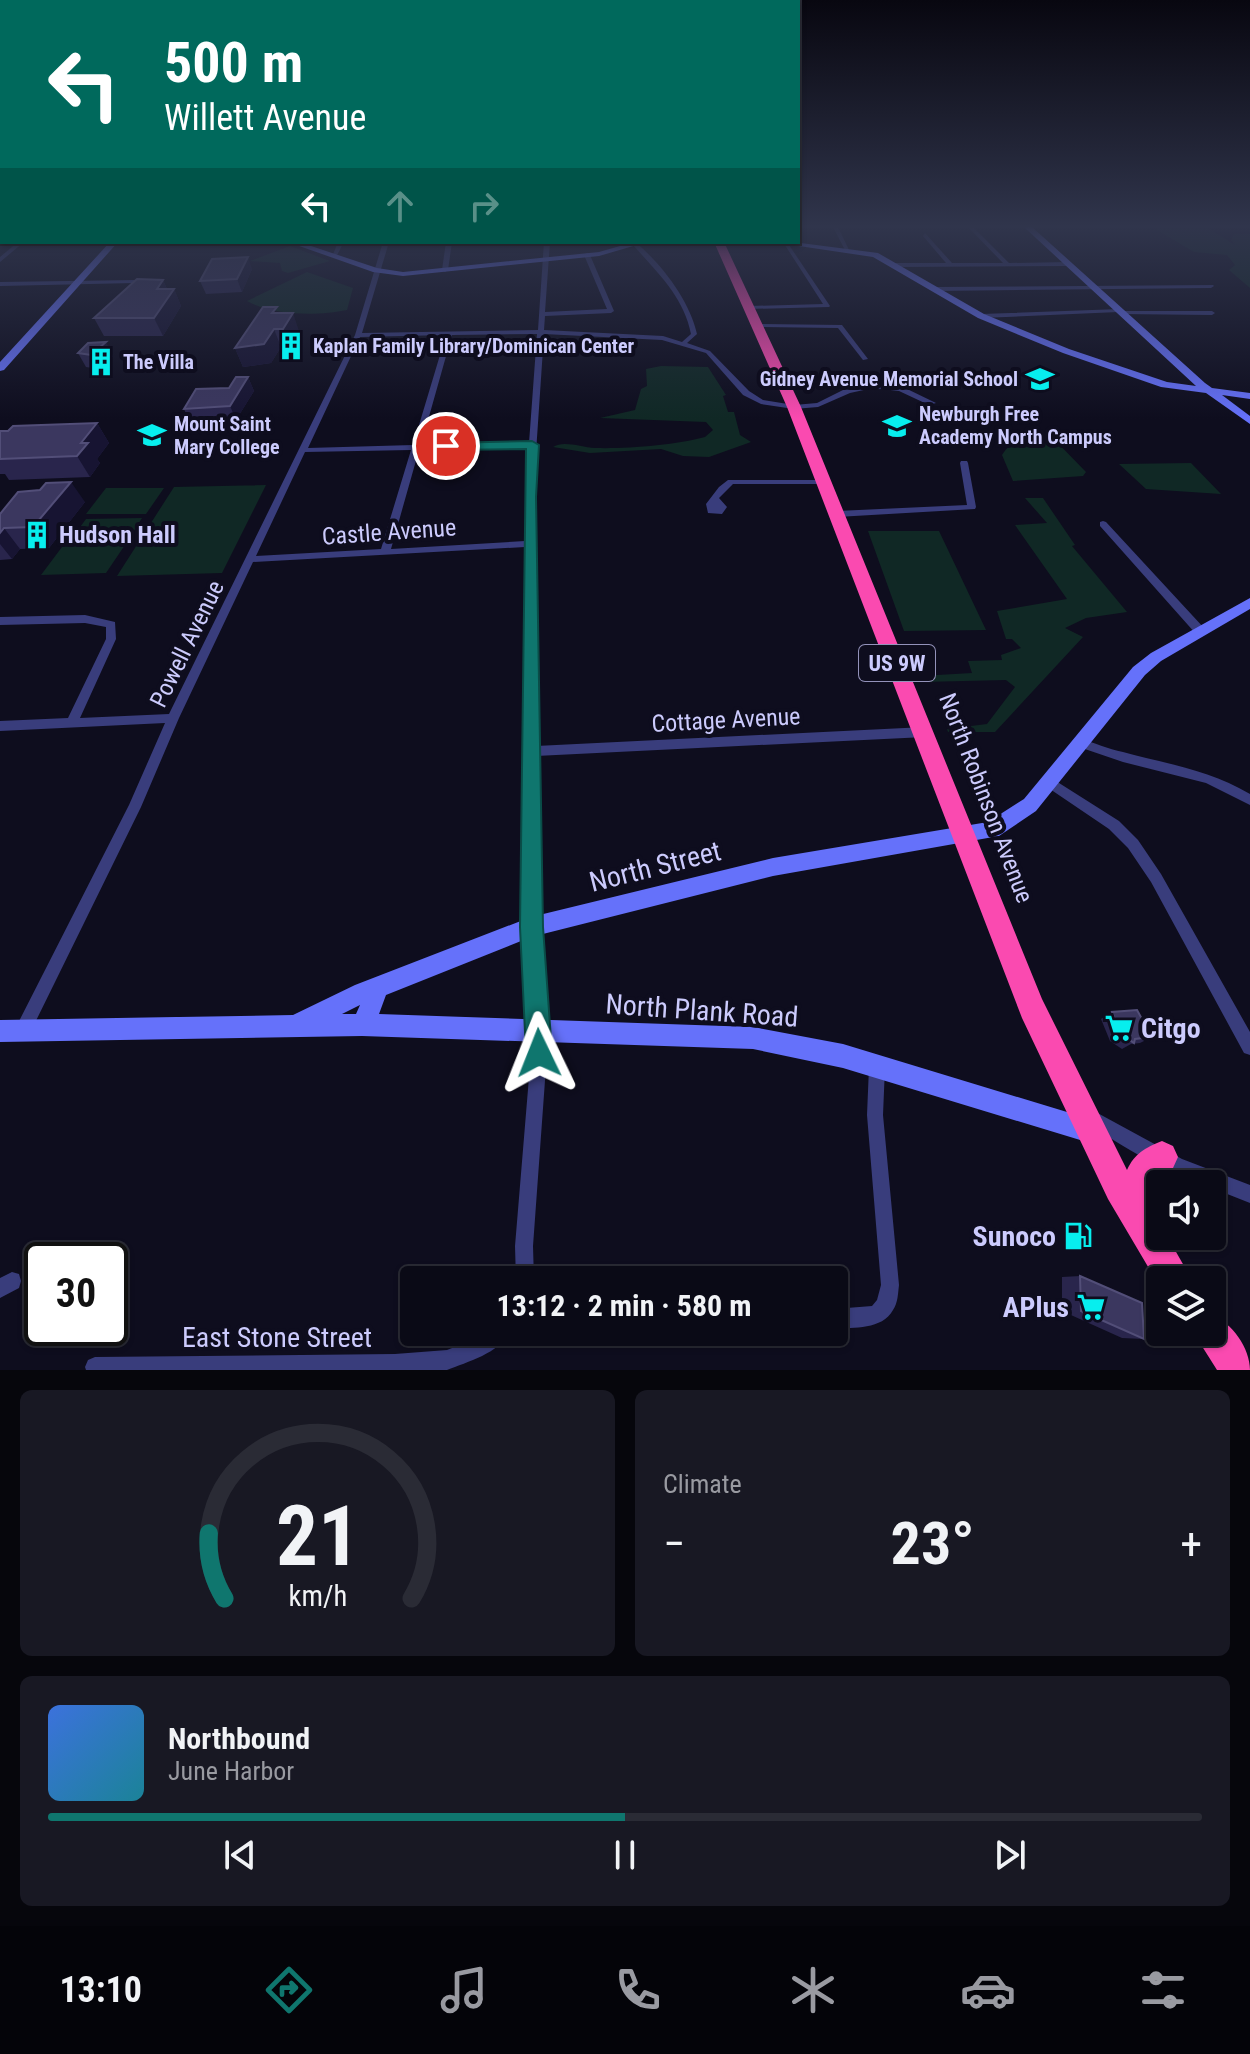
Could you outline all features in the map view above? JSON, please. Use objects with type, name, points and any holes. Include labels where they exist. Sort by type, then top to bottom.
[{"type":"highway","name":"North Robinson Avenue","points":[[742,291],[794,407],[1032,1008],[1128,1204],[1166,1266]]},
{"type":"highway","points":[[1128,1204],[1145,1166],[1162,1157]]},
{"type":"street","points":[[0,368],[70,291]]},
{"type":"street","name":"Powell Avenue","points":[[11,1031],[135,807],[173,718],[358,335],[370,291]]},
{"type":"street","points":[[525,1266],[539,1031],[531,927],[529,544],[532,445],[544,291]]},
{"type":"street","points":[[542,314],[611,311],[602,291]]},
{"type":"street","points":[[674,291],[692,324],[694,334],[685,342]]},
{"type":"street","points":[[750,308],[827,306],[817,291]]},
{"type":"street","points":[[938,291],[981,316],[1145,380],[1250,396]]},
{"type":"street","points":[[1097,291],[1210,391],[1250,421]]},
{"type":"street","points":[[981,316],[1212,313]]},
{"type":"street","points":[[758,326],[836,325],[842,328],[865,359]]},
{"type":"street","points":[[358,335],[541,332],[663,338],[685,342],[718,359],[753,398],[794,407],[818,405],[848,391],[873,386],[900,389],[932,403]]},
{"type":"street","points":[[385,552],[450,333]]},
{"type":"street","points":[[303,450],[532,445]]},
{"type":"street","points":[[837,514],[972,507],[964,463]]},
{"type":"street","points":[[715,498],[724,486],[736,481],[824,482]]},
{"type":"street","points":[[1103,524],[1200,631]]},
{"type":"street","name":"Castle Avenue","points":[[250,559],[529,544]]},
{"type":"street","name":"North Street","points":[[11,1031],[298,1024],[375,989],[531,927],[773,867],[965,837],[992,830],[1030,805],[1139,671],[1156,657],[1250,603]]},
{"type":"street","points":[[0,621],[85,619],[111,625],[111,639],[72,722]]},
{"type":"street","points":[[0,726],[173,718]]},
{"type":"street","name":"Cottage Avenue","points":[[530,751],[925,732]]},
{"type":"street","points":[[1080,743],[1110,754],[1195,773],[1250,800]]},
{"type":"street","points":[[1048,781],[1114,825],[1133,844],[1156,878],[1250,1047]]},
{"type":"street","points":[[362,1025],[374,1002],[375,989]]},
{"type":"street","name":"North Plank Road","points":[[298,1024],[753,1038],[806,1047],[1086,1122],[1250,1194]]},
{"type":"street","points":[[848,1320],[876,1315],[886,1305],[890,1285],[875,1123],[877,1066]]},
{"type":"street","name":"East Stone Street","points":[[95,1367],[395,1364],[447,1360],[480,1346]]},
{"type":"green space","points":[[268,291],[352,291],[347,310],[323,313],[270,310],[247,301]]},
{"type":"green space","points":[[661,366],[708,367],[726,395],[723,396],[728,412],[734,412],[740,435],[751,442],[709,457],[683,456],[661,449],[590,453],[553,447],[567,444],[595,448],[636,447],[705,437],[713,430],[706,422],[600,418],[635,410],[641,389],[647,386],[646,369]]},
{"type":"green space","points":[[1049,434],[1086,472],[1083,476],[1013,481],[1002,455],[1006,449],[1022,438]]},
{"type":"green space","points":[[1191,463],[1221,494],[1146,489],[1119,464]]},
{"type":"green space","points":[[266,485],[222,573],[117,576],[174,487]]},
{"type":"green space","points":[[106,488],[164,488],[146,514],[86,514]]},
{"type":"green space","points":[[1025,498],[1043,498],[1075,545],[1072,546],[1127,612],[1086,618],[1065,628],[1083,637],[995,732],[948,732],[947,729],[987,724],[1015,687],[1006,680],[922,682],[920,676],[972,673],[968,661],[1002,660],[1001,655],[1021,648],[1012,639],[1006,639],[997,611],[1067,599],[1015,525],[1047,523]]},
{"type":"green space","points":[[142,518],[129,539],[69,542],[86,519]]},
{"type":"green space","points":[[868,531],[939,531],[986,630],[904,631]]},
{"type":"green space","points":[[127,542],[106,573],[41,575],[65,543]]},
{"type":"building","points":[[124,291],[173,291],[154,318],[94,318]]},
{"type":"building","points":[[263,307],[277,307],[272,313],[293,313],[283,329],[274,329],[264,344],[235,348]]},
{"type":"building","points":[[106,342],[91,355],[78,353],[88,343]]},
{"type":"building","points":[[236,377],[248,377],[230,406],[184,409],[196,389],[229,388]]},
{"type":"building","points":[[97,423],[81,443],[88,443],[77,456],[0,459],[0,431],[8,431],[13,426]]},
{"type":"building","points":[[71,482],[33,527],[4,528],[0,533],[0,514],[18,492],[40,490],[46,483]]},
{"type":"building","points":[[1137,1010],[1152,1037],[1135,1039],[1134,1043],[1121,1034],[1112,1012]]},
{"type":"building","points":[[1080,1276],[1142,1303],[1144,1339],[1081,1311]]},
{"type":"place","name":"Kaplan Family Library/Dominican Center","points":[[291,346]]},
{"type":"place","name":"The Villa","points":[[101,362]]},
{"type":"place","name":"Gidney Avenue Memorial School","points":[[1040,379]]},
{"type":"place","name":"Newburgh Free Academy North Campus","points":[[897,426]]},
{"type":"place","name":"Mount Saint Mary College","points":[[152,435]]},
{"type":"place","name":"Hudson Hall","points":[[37,535]]},
{"type":"place","name":"Citgo","points":[[1119,1028]]},
{"type":"place","name":"Sunoco","points":[[1078,1236]]},
{"type":"place","name":"APlus","points":[[1091,1307]]},
{"type":"route","points":[[446,446],[532,445],[529,497],[531,927],[539,1053]]}]
